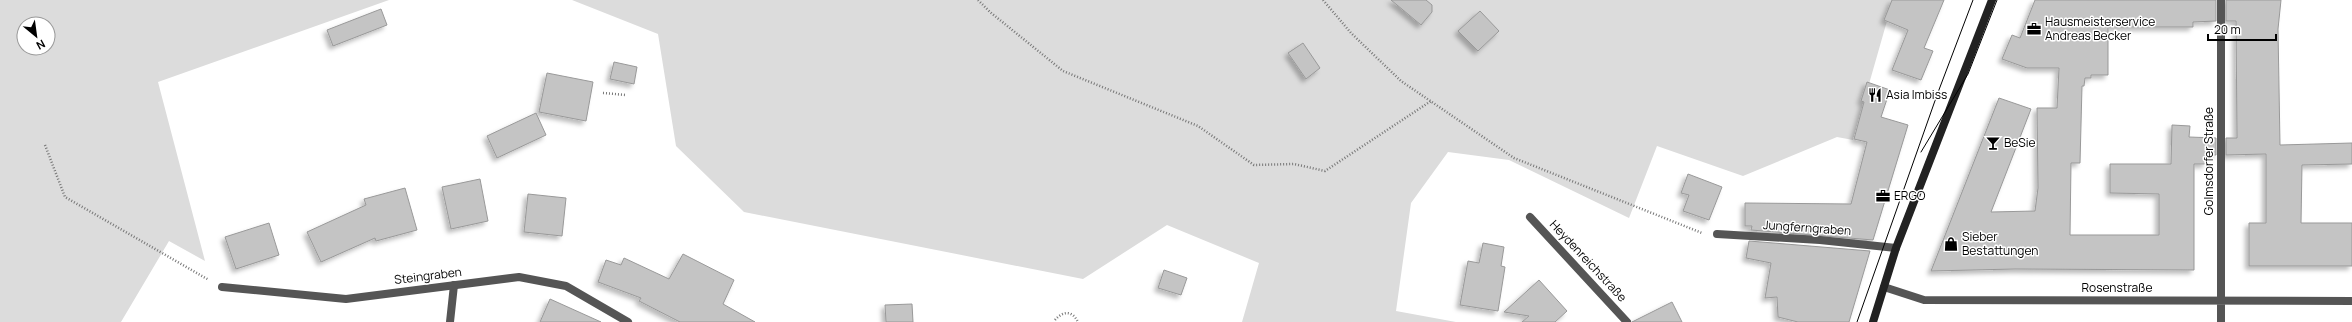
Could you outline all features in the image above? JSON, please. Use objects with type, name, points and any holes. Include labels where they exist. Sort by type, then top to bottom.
[{"type":"street","points":[[1873,322],[1896,248],[1992,0]]},
{"type":"street","name":"Golmsdorfer Straße","points":[[2221,0],[2221,322]]},
{"type":"street","name":"Heydenreichstraße","points":[[1530,217],[1627,322]]},
{"type":"street","name":"Jungferngraben","points":[[1716,234],[1820,240],[1896,248]]},
{"type":"street","name":"Steingraben","points":[[222,287],[346,299],[519,277],[566,286],[628,322]]},
{"type":"street","points":[[450,322],[454,285]]},
{"type":"street","name":"Rosenstraße","points":[[1884,287],[1924,300],[2352,300]]},
{"type":"path","points":[[978,0],[990,12],[1062,71],[1198,126],[1254,165],[1294,164],[1325,170],[1431,101]]},
{"type":"path","points":[[1323,0],[1351,33],[1401,81],[1514,158],[1699,232],[1716,234]]},
{"type":"path","points":[[603,93],[626,95]]},
{"type":"path","points":[[45,145],[65,197],[222,287]]},
{"type":"path","points":[[1055,320],[1061,314],[1067,312],[1074,315],[1078,322]]},
{"type":"shaded area","points":[[0,0],[389,0],[158,82],[205,261],[169,241],[121,322],[0,322]]},
{"type":"shaded area","points":[[572,0],[1893,0],[1853,140],[1837,137],[1743,176],[1657,146],[1629,218],[1509,160],[1448,152],[1411,203],[1396,311],[1456,322],[1242,322],[1259,263],[1167,225],[1083,279],[744,212],[676,146],[658,34]]},
{"type":"building","points":[[1391,0],[1426,0],[1432,5],[1432,12],[1421,25]]},
{"type":"building","points":[[1892,0],[1944,0],[1924,48],[1933,51],[1921,80],[1892,70],[1908,30],[1884,20]]},
{"type":"building","points":[[2035,0],[2216,0],[2216,21],[2193,22],[2193,27],[2108,27],[2108,75],[2091,75],[2091,78],[2085,78],[2084,86],[2082,86],[2080,163],[2071,163],[2070,235],[2159,235],[2159,194],[2110,193],[2110,164],[2171,164],[2172,125],[2190,126],[2189,137],[2216,138],[2216,155],[2206,155],[2206,164],[2194,164],[2194,270],[2015,269],[1931,271],[1999,98],[2031,109],[1991,212],[2035,211],[2038,188],[2037,108],[2057,108],[2059,68],[2027,68],[2002,59],[2012,35],[2020,38]]},
{"type":"building","points":[[2226,0],[2281,0],[2278,29],[2280,145],[2352,143],[2352,164],[2302,165],[2301,223],[2352,223],[2352,266],[2249,266],[2249,223],[2266,223],[2266,154],[2226,155],[2226,138],[2237,138],[2236,21],[2226,21]]},
{"type":"building","points":[[381,9],[387,25],[333,46],[327,30]]},
{"type":"building","points":[[1480,11],[1499,31],[1478,51],[1458,31]]},
{"type":"building","points":[[1303,43],[1320,68],[1306,79],[1288,53]]},
{"type":"building","points":[[614,62],[637,67],[634,84],[610,79]]},
{"type":"building","points":[[547,73],[593,82],[586,121],[539,112]]},
{"type":"building","points":[[1867,82],[1890,90],[1881,117],[1908,125],[1873,240],[1751,230],[1752,226],[1745,226],[1745,203],[1851,204],[1867,142],[1854,139],[1864,102],[1861,101]]},
{"type":"building","points":[[536,113],[546,135],[497,158],[487,136]]},
{"type":"building","points":[[1688,174],[1722,187],[1709,220],[1683,211],[1689,195],[1681,193]]},
{"type":"building","points":[[480,179],[488,221],[451,229],[442,187]]},
{"type":"building","points":[[405,188],[417,230],[376,241],[375,238],[321,262],[307,232],[366,205],[364,199]]},
{"type":"building","points":[[528,194],[566,198],[562,236],[524,232]]},
{"type":"building","points":[[269,223],[279,255],[236,269],[225,237]]},
{"type":"building","points":[[1749,241],[1870,251],[1849,322],[1798,322],[1778,317],[1777,297],[1765,298],[1771,263],[1746,258]]},
{"type":"building","points":[[1483,243],[1504,247],[1501,266],[1505,267],[1498,311],[1460,305],[1468,261],[1479,263]]},
{"type":"building","points":[[683,254],[734,280],[723,304],[755,322],[680,322],[639,301],[641,298],[598,282],[606,260],[621,265],[624,258],[669,279]]},
{"type":"building","points":[[1164,270],[1187,278],[1181,295],[1158,288]]},
{"type":"building","points":[[1539,280],[1567,311],[1555,322],[1522,322],[1529,316],[1504,312]]},
{"type":"building","points":[[550,299],[601,322],[540,322]]},
{"type":"building","points":[[1672,302],[1682,322],[1632,322]]},
{"type":"building","points":[[912,304],[913,322],[886,322],[885,305]]},
{"type":"tram line","points":[[1857,322],[1937,95],[1973,0]]},
{"type":"tram line","points":[[1921,152],[1968,74],[1997,0]]},
{"type":"place","name":"Hausmeisterservice Andreas Becker","points":[[2034,29]]},
{"type":"place","name":"Asia Imbiss","points":[[1875,95]]},
{"type":"place","name":"BeSie","points":[[1993,143]]},
{"type":"place","name":"ERGO","points":[[1883,196]]},
{"type":"place","name":"Sieber Bestattungen","points":[[1951,244]]}]
